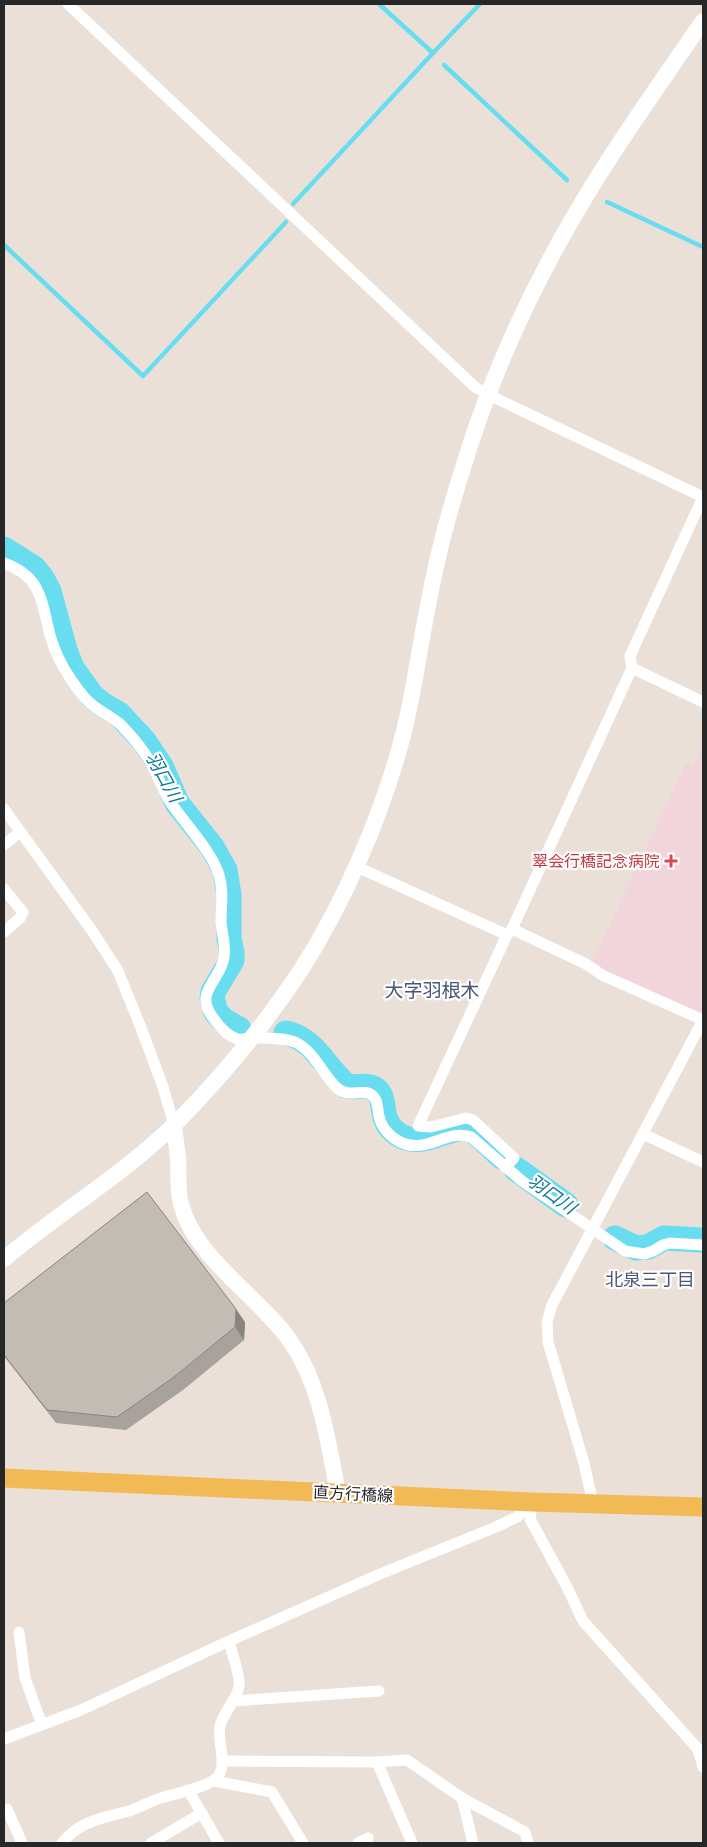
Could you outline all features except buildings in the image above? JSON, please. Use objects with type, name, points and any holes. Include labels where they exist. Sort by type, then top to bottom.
[{"type":"main road","name":"直方行橋線","points":[[4,1478],[532,1502],[703,1507]]},
{"type":"street","points":[[68,4],[475,387],[489,396],[703,497],[630,656],[632,668],[418,1126],[431,1127],[466,1118],[473,1120],[514,1158],[505,1167]]},
{"type":"street","points":[[4,1259],[28,1239],[83,1200],[174,1125],[251,1038],[302,968],[336,906],[376,821],[402,738],[446,527],[475,430],[532,294],[566,230],[604,167],[703,21]]},
{"type":"street","points":[[4,563],[28,576],[38,589],[50,637],[69,676],[93,706],[118,723],[138,745],[153,767],[168,799],[210,857],[219,873],[223,892],[221,922],[225,954],[223,965],[207,991],[206,1002],[213,1018],[223,1029],[237,1039],[251,1038],[296,1042],[308,1053],[337,1088],[347,1094],[368,1092],[372,1094],[377,1101],[381,1123],[392,1137],[399,1142],[412,1146],[427,1145],[464,1134],[471,1137],[522,1181],[625,1251],[644,1254],[653,1251],[662,1244],[670,1243],[703,1245]]},
{"type":"street","points":[[632,668],[703,702]]},
{"type":"street","points":[[4,810],[93,932],[118,972],[160,1078],[174,1125],[180,1203],[189,1225],[201,1246],[279,1326],[292,1343],[308,1376],[323,1416],[338,1493]]},
{"type":"street","points":[[4,845],[20,832]]},
{"type":"street","points":[[355,866],[586,964],[602,975],[703,1020],[552,1305],[547,1322],[548,1342],[584,1463],[593,1503]]},
{"type":"street","points":[[4,889],[23,912],[20,918],[4,932]]},
{"type":"street","points":[[643,1134],[703,1162]]},
{"type":"street","points":[[4,1739],[81,1710],[229,1641],[380,1574],[496,1527],[517,1517],[532,1502]]},
{"type":"street","points":[[532,1502],[530,1519],[567,1587],[583,1622],[698,1749],[703,1767]]},
{"type":"street","points":[[19,1632],[26,1678],[42,1725]]},
{"type":"street","points":[[214,1781],[220,1774],[222,1761],[219,1733],[222,1716],[240,1685],[229,1641]]},
{"type":"street","points":[[232,1701],[379,1690]]},
{"type":"street","points":[[222,1761],[377,1762],[406,1760],[462,1798],[525,1832],[528,1843]]},
{"type":"street","points":[[377,1762],[412,1843]]},
{"type":"street","points":[[62,1843],[71,1832],[95,1820],[214,1781],[272,1792],[303,1843]]},
{"type":"street","points":[[188,1790],[219,1843]]},
{"type":"street","points":[[462,1798],[473,1843]]},
{"type":"street","points":[[7,1809],[22,1843]]},
{"type":"street","points":[[151,1843],[202,1813]]},
{"type":"shaded area","name":"翠会行橋記念病院","points":[[703,745],[703,1015],[613,978],[594,963],[593,960],[686,763],[693,766]]},
{"type":"waterway","points":[[379,4],[433,53],[480,4]]},
{"type":"waterway","points":[[293,204],[433,53]]},
{"type":"waterway","points":[[444,65],[567,180]]},
{"type":"waterway","points":[[607,202],[703,247]]},
{"type":"waterway","points":[[4,245],[143,376],[286,222]]},
{"type":"waterway","name":"羽口川","points":[[4,549],[34,568],[42,578],[49,591],[65,650],[72,668],[92,696],[119,714],[144,741],[161,766],[177,803],[212,847],[225,870],[229,895],[229,938],[232,960],[213,992],[212,998],[216,1012],[223,1020],[239,1029]]},
{"type":"waterway","name":"羽口川","points":[[286,1033],[305,1041],[347,1086],[367,1086],[379,1092],[387,1123],[400,1135],[415,1140],[433,1137],[458,1129],[466,1129],[474,1131],[502,1157]]},
{"type":"waterway","name":"羽口川","points":[[516,1169],[566,1205]]},
{"type":"waterway","name":"羽口川","points":[[615,1238],[636,1248],[648,1247],[664,1238],[701,1240]]},
{"type":"place","name":"翠会行橋記念病院","points":[[671,861]]},
{"type":"district","name":"大字羽根木","points":[[432,990]]},
{"type":"district","name":"北泉三丁目","points":[[650,1279]]}]
